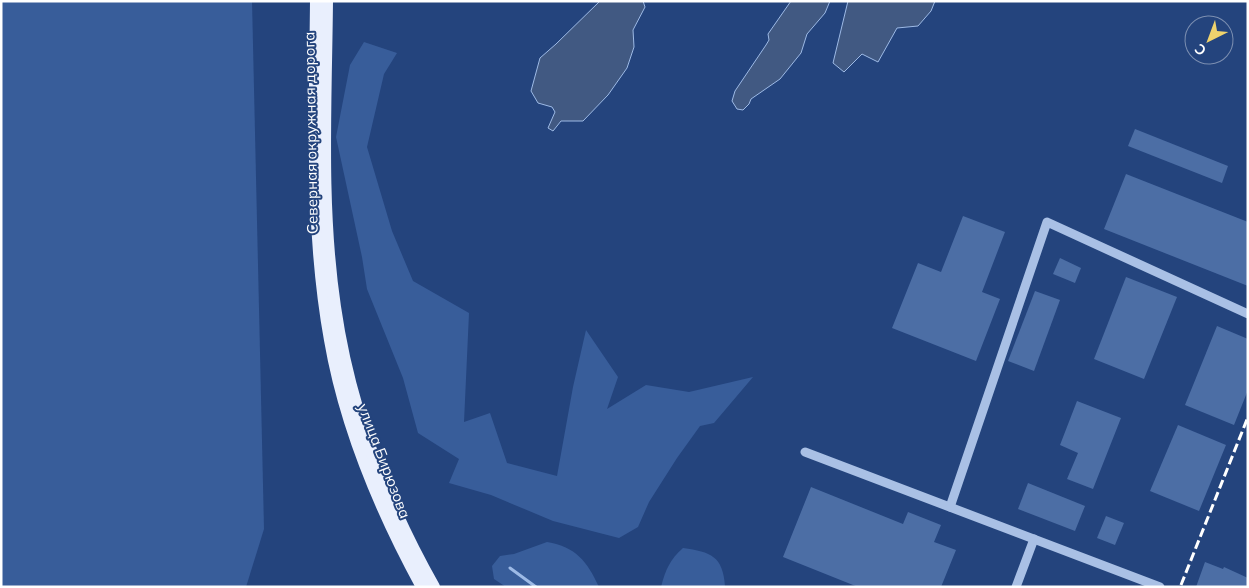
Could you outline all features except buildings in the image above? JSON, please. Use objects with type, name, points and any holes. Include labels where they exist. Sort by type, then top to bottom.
[{"type":"main road","name":"Северная окружная дорога","points":[[316,1],[315,178],[323,294],[330,342]]},
{"type":"main road","name":"Северная окружная дорога","points":[[327,1],[325,171],[335,306],[343,354]]},
{"type":"main road","name":"улица Бирюзова","points":[[330,342],[344,404],[363,460],[388,520],[422,587]]},
{"type":"main road","name":"улица Бирюзова","points":[[343,354],[358,412],[378,473],[434,587]]},
{"type":"street","points":[[950,507],[1047,222],[1248,314]]},
{"type":"street","points":[[805,452],[1160,587]]},
{"type":"street","points":[[1016,587],[1034,539]]},
{"type":"shaded area","points":[[1,1],[252,1],[264,529],[246,587],[1,587]]},
{"type":"shaded area","points":[[600,1],[643,1],[645,7],[633,30],[634,47],[627,68],[608,95],[583,121],[561,121],[553,131],[548,128],[555,112],[552,107],[538,103],[531,91],[540,58]]},
{"type":"shaded area","points":[[791,1],[830,1],[825,13],[807,34],[801,53],[780,79],[751,99],[743,110],[737,109],[732,101],[735,91],[769,40],[768,34]]},
{"type":"shaded area","points":[[848,1],[935,1],[931,11],[918,26],[897,28],[878,62],[862,54],[844,72],[833,63]]},
{"type":"shaded area","points":[[364,42],[397,53],[384,74],[367,147],[392,231],[413,281],[469,313],[464,422],[490,413],[507,463],[557,476],[573,387],[586,330],[618,377],[607,409],[646,385],[689,392],[753,377],[714,423],[700,426],[649,502],[638,527],[619,538],[553,521],[491,495],[449,483],[459,459],[418,433],[403,378],[367,289],[336,137],[350,65]]},
{"type":"shaded area","points":[[547,542],[566,547],[579,557],[590,570],[599,587],[506,587],[494,579],[492,566],[500,556],[514,554]]},
{"type":"shaded area","points":[[683,548],[701,551],[714,557],[722,568],[725,587],[661,587],[669,566]]},
{"type":"waterway","points":[[510,568],[536,587]]},
{"type":"railway","points":[[1181,585],[1248,417]]}]
